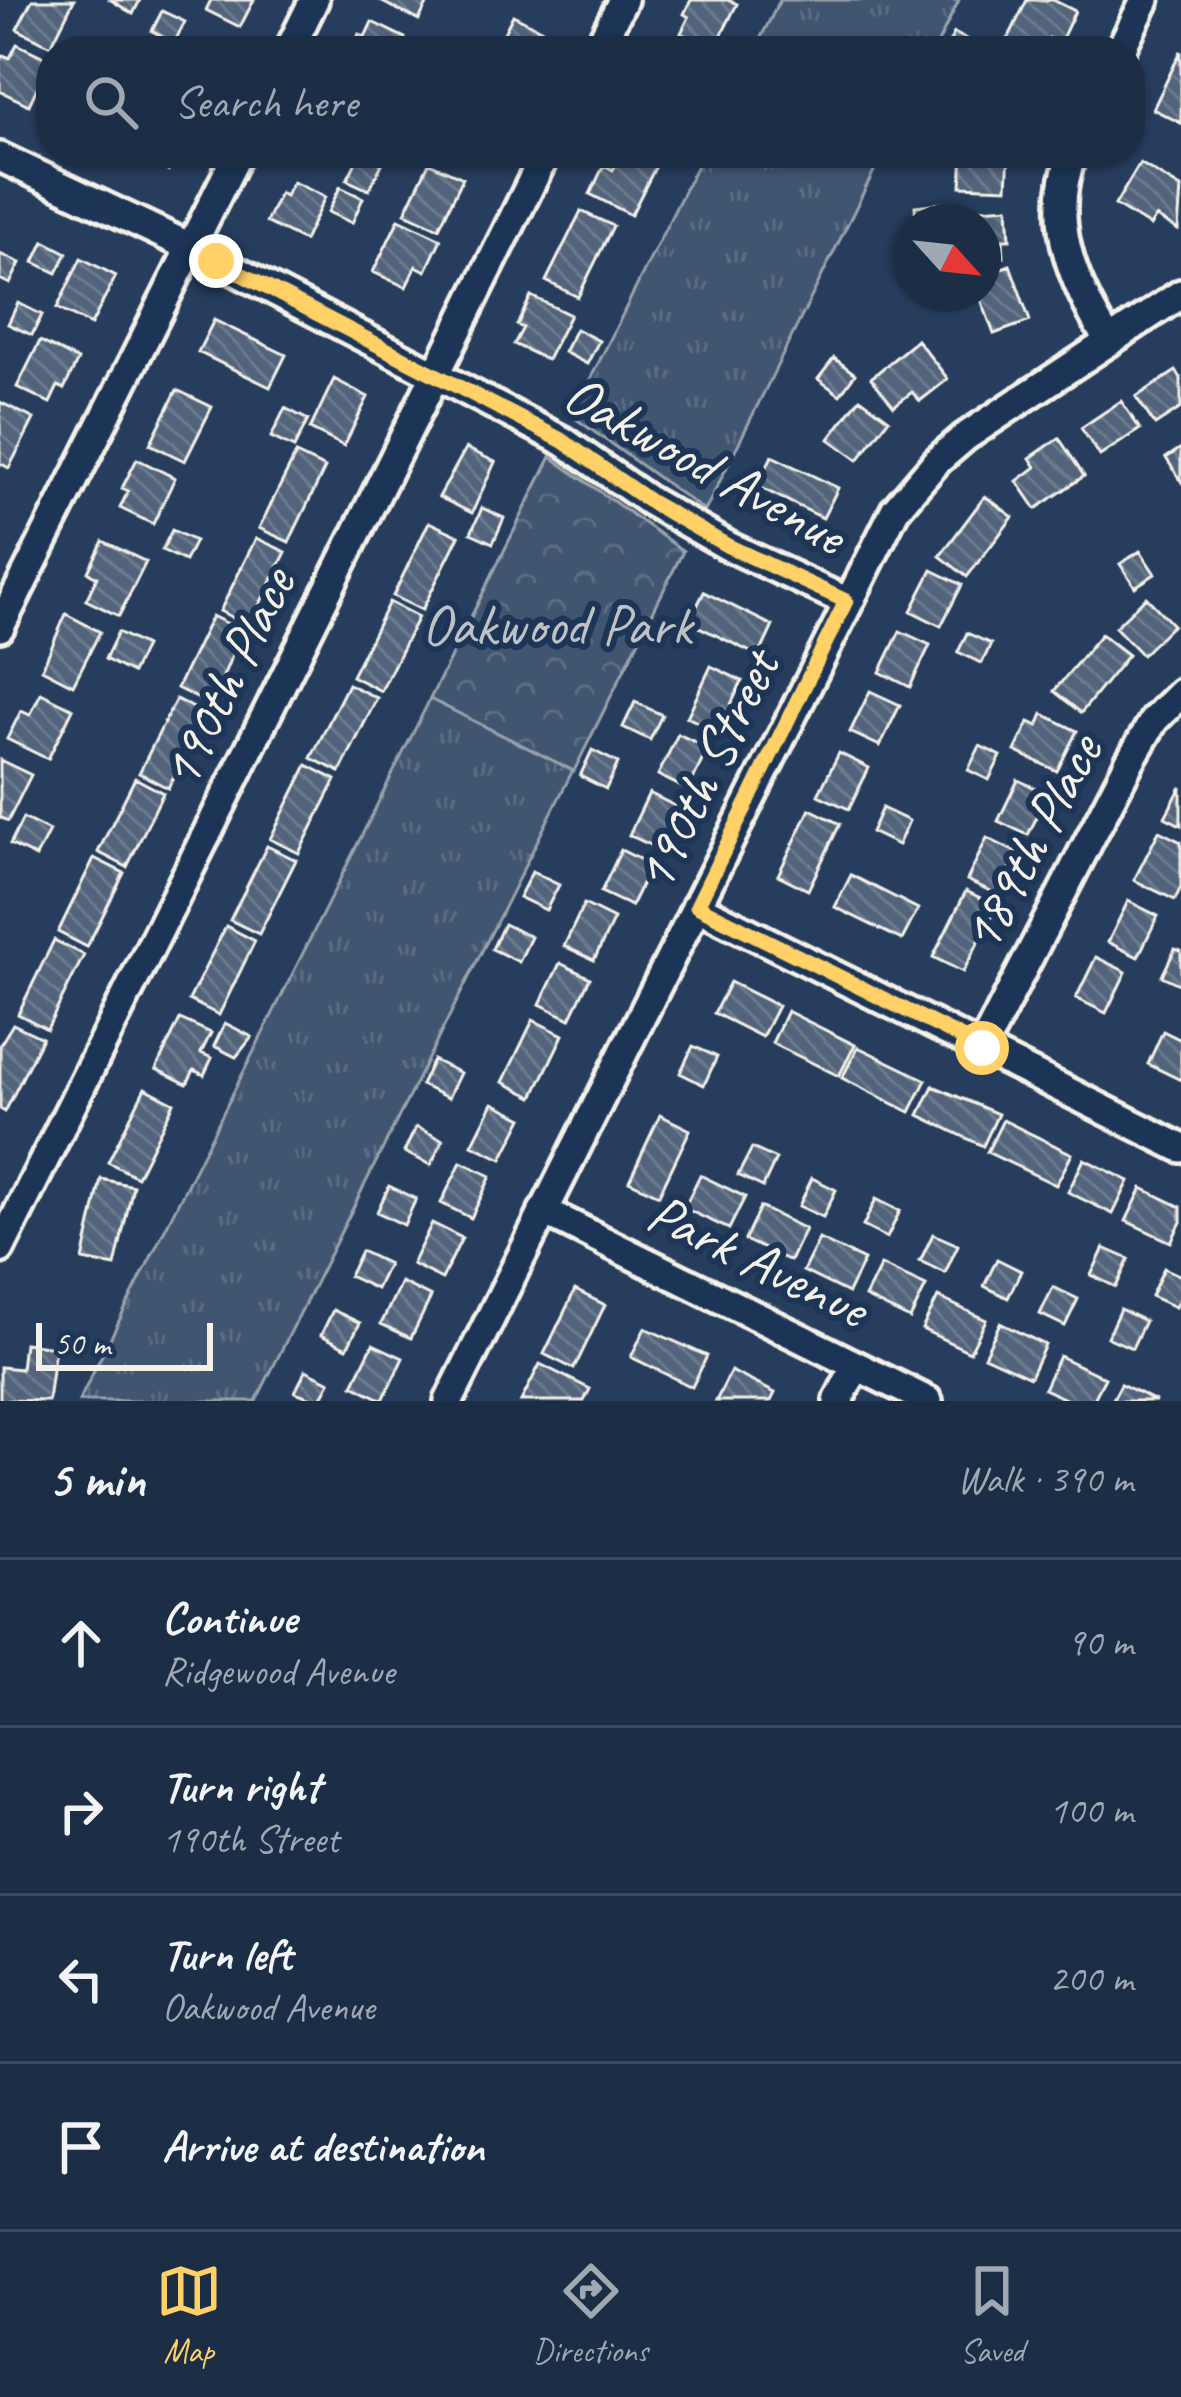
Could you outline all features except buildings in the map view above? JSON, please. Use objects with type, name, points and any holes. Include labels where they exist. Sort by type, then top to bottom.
[{"type":"street","points":[[296,36],[314,0]]},
{"type":"street","points":[[605,36],[623,0]]},
{"type":"street","points":[[1127,36],[1144,0]]},
{"type":"street","name":"Oakwood Avenue","points":[[0,157],[190,247],[563,441],[649,501],[728,546],[846,601]]},
{"type":"street","points":[[0,627],[230,168]]},
{"type":"street","name":"190th Place","points":[[0,1250],[538,168]]},
{"type":"street","points":[[1069,168],[1062,220],[1069,265],[1109,342]]},
{"type":"street","name":"190th Street","points":[[449,1401],[895,510],[965,437],[1181,294]]},
{"type":"street","name":"189th Place","points":[[982,1048],[1130,761],[1154,720],[1181,693]]},
{"type":"street","points":[[697,906],[1181,1148]]},
{"type":"street","name":"Park Avenue","points":[[543,1211],[928,1401]]},
{"type":"street","points":[[838,1401],[856,1366]]},
{"type":"green space","points":[[780,0],[959,0],[941,36],[762,36]]},
{"type":"green space","points":[[696,168],[876,168],[705,511],[572,416]]},
{"type":"green space","points":[[551,457],[683,551],[256,1401],[79,1401]]},
{"type":"green space","name":"Oakwood Park","points":[[551,457],[683,551],[574,771],[430,699]]},
{"type":"route","points":[[216,261],[563,441],[649,501],[728,546],[846,601],[697,906],[982,1048]]}]
